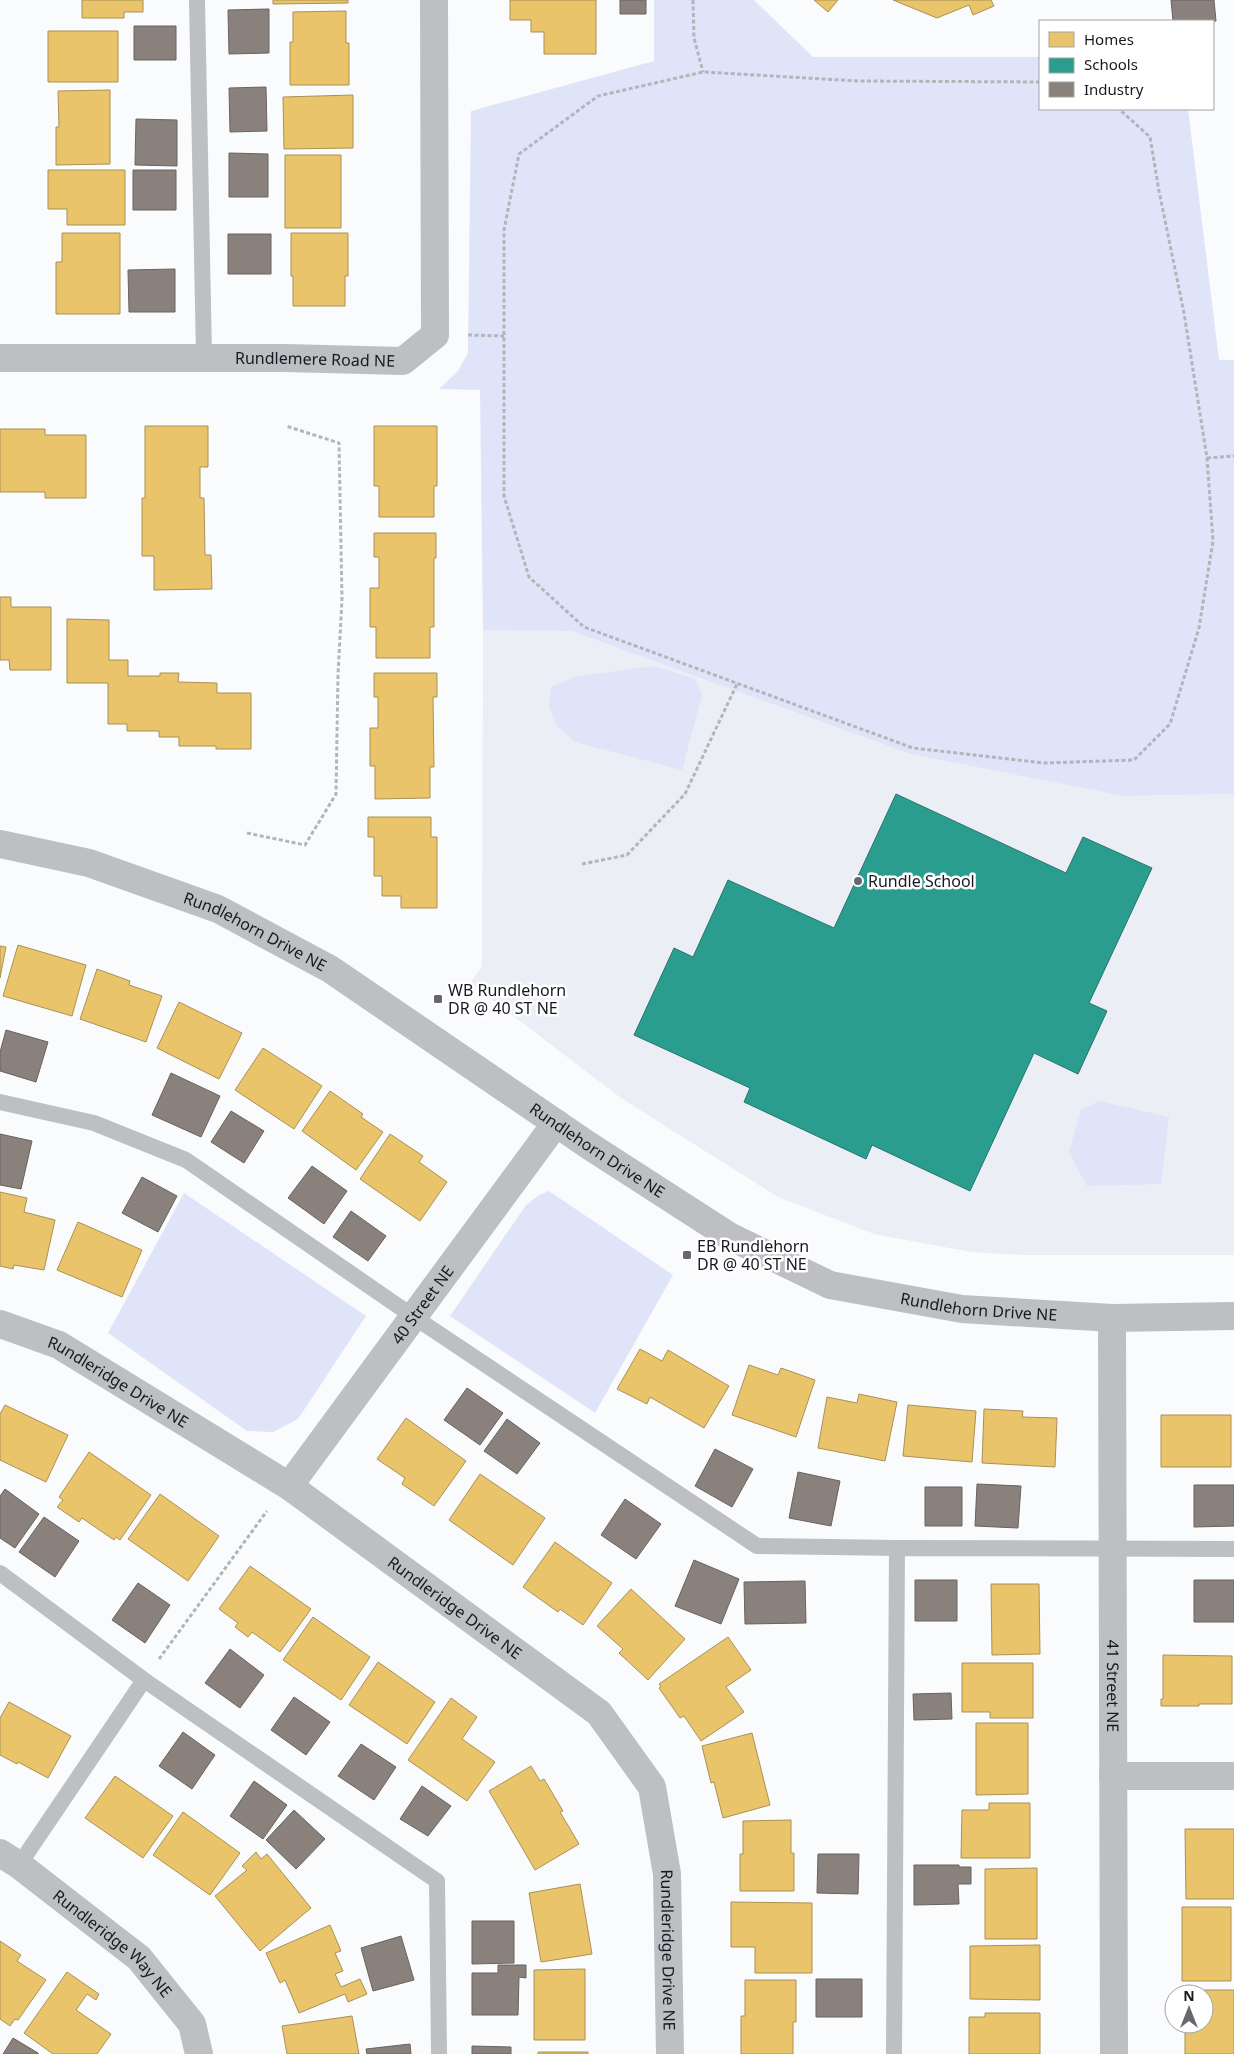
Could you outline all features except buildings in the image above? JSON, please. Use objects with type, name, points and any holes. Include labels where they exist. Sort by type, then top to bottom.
[{"type":"street","name":"Rundlemere Road NE","points":[[0,358],[204,357],[403,361],[435,335],[434,0]]},
{"type":"street","name":"Rundlehorn Drive NE","points":[[0,844],[89,863],[218,909],[330,969],[556,1123],[729,1236],[830,1285],[962,1309],[1112,1318],[1234,1316]]},
{"type":"street","name":"40 Street NE","points":[[289,1486],[556,1123]]},
{"type":"street","name":"41 Street NE","points":[[1112,1318],[1114,2054]]},
{"type":"street","name":"Rundleridge Drive NE","points":[[0,1324],[59,1345],[289,1486],[599,1714],[652,1787],[667,1874],[670,2054]]},
{"type":"street","points":[[1113,1776],[1234,1776]]},
{"type":"street","name":"Rundleridge Way NE","points":[[10,1859],[139,1958],[192,2024],[199,2054]]},
{"type":"lane","points":[[197,0],[204,357]]},
{"type":"lane","points":[[0,1102],[94,1123],[186,1160],[414,1317],[757,1546],[1234,1548]]},
{"type":"lane","points":[[894,2054],[897,1548]]},
{"type":"lane","points":[[0,1573],[144,1680],[437,1881],[439,2054]]},
{"type":"lane","points":[[10,1859],[144,1680]]},
{"type":"path","points":[[693,0],[694,38],[703,72]]},
{"type":"path","points":[[1039,82],[858,81],[703,72],[598,96],[519,154],[504,230],[504,496],[529,577],[584,627],[913,748],[1044,763],[1134,760],[1170,724],[1199,628],[1212,541],[1207,458],[1184,313],[1150,137],[1120,110]]},
{"type":"path","points":[[247,833],[305,845],[336,794],[338,675],[342,599],[339,443],[286,426]]},
{"type":"path","points":[[1207,458],[1234,456]]},
{"type":"path","points":[[582,864],[627,855],[685,794],[737,683]]},
{"type":"path","points":[[144,1680],[261,1518],[289,1486]]},
{"type":"shaded area","points":[[654,0],[754,0],[813,57],[1039,57],[1039,110],[1188,110],[1219,360],[1234,360],[1234,794],[1123,796],[910,754],[571,631],[483,630],[480,390],[439,389],[458,371],[468,353],[471,111],[654,61]]},
{"type":"shaded area","name":"Rundle School","points":[[483,630],[571,631],[910,754],[1123,796],[1234,794],[1234,1255],[1024,1255],[971,1252],[874,1234],[778,1197],[621,1098],[470,983],[482,966]]},
{"type":"shaded area","points":[[654,666],[695,679],[702,695],[682,770],[575,742],[557,726],[549,706],[551,687],[574,677]]},
{"type":"shaded area","points":[[1099,1101],[1169,1117],[1161,1184],[1087,1186],[1069,1152],[1081,1110]]},
{"type":"shaded area","points":[[549,1191],[673,1275],[595,1413],[450,1316],[526,1205],[539,1195]]},
{"type":"shaded area","points":[[184,1193],[366,1316],[298,1419],[273,1432],[247,1431],[108,1333]]},
{"type":"place","name":"Rundle School","points":[[858,881]]},
{"type":"place","name":"WB Rundlehorn DR @ 40 ST NE","points":[[438,999]]},
{"type":"place","name":"EB Rundlehorn DR @ 40 ST NE","points":[[687,1255]]}]
